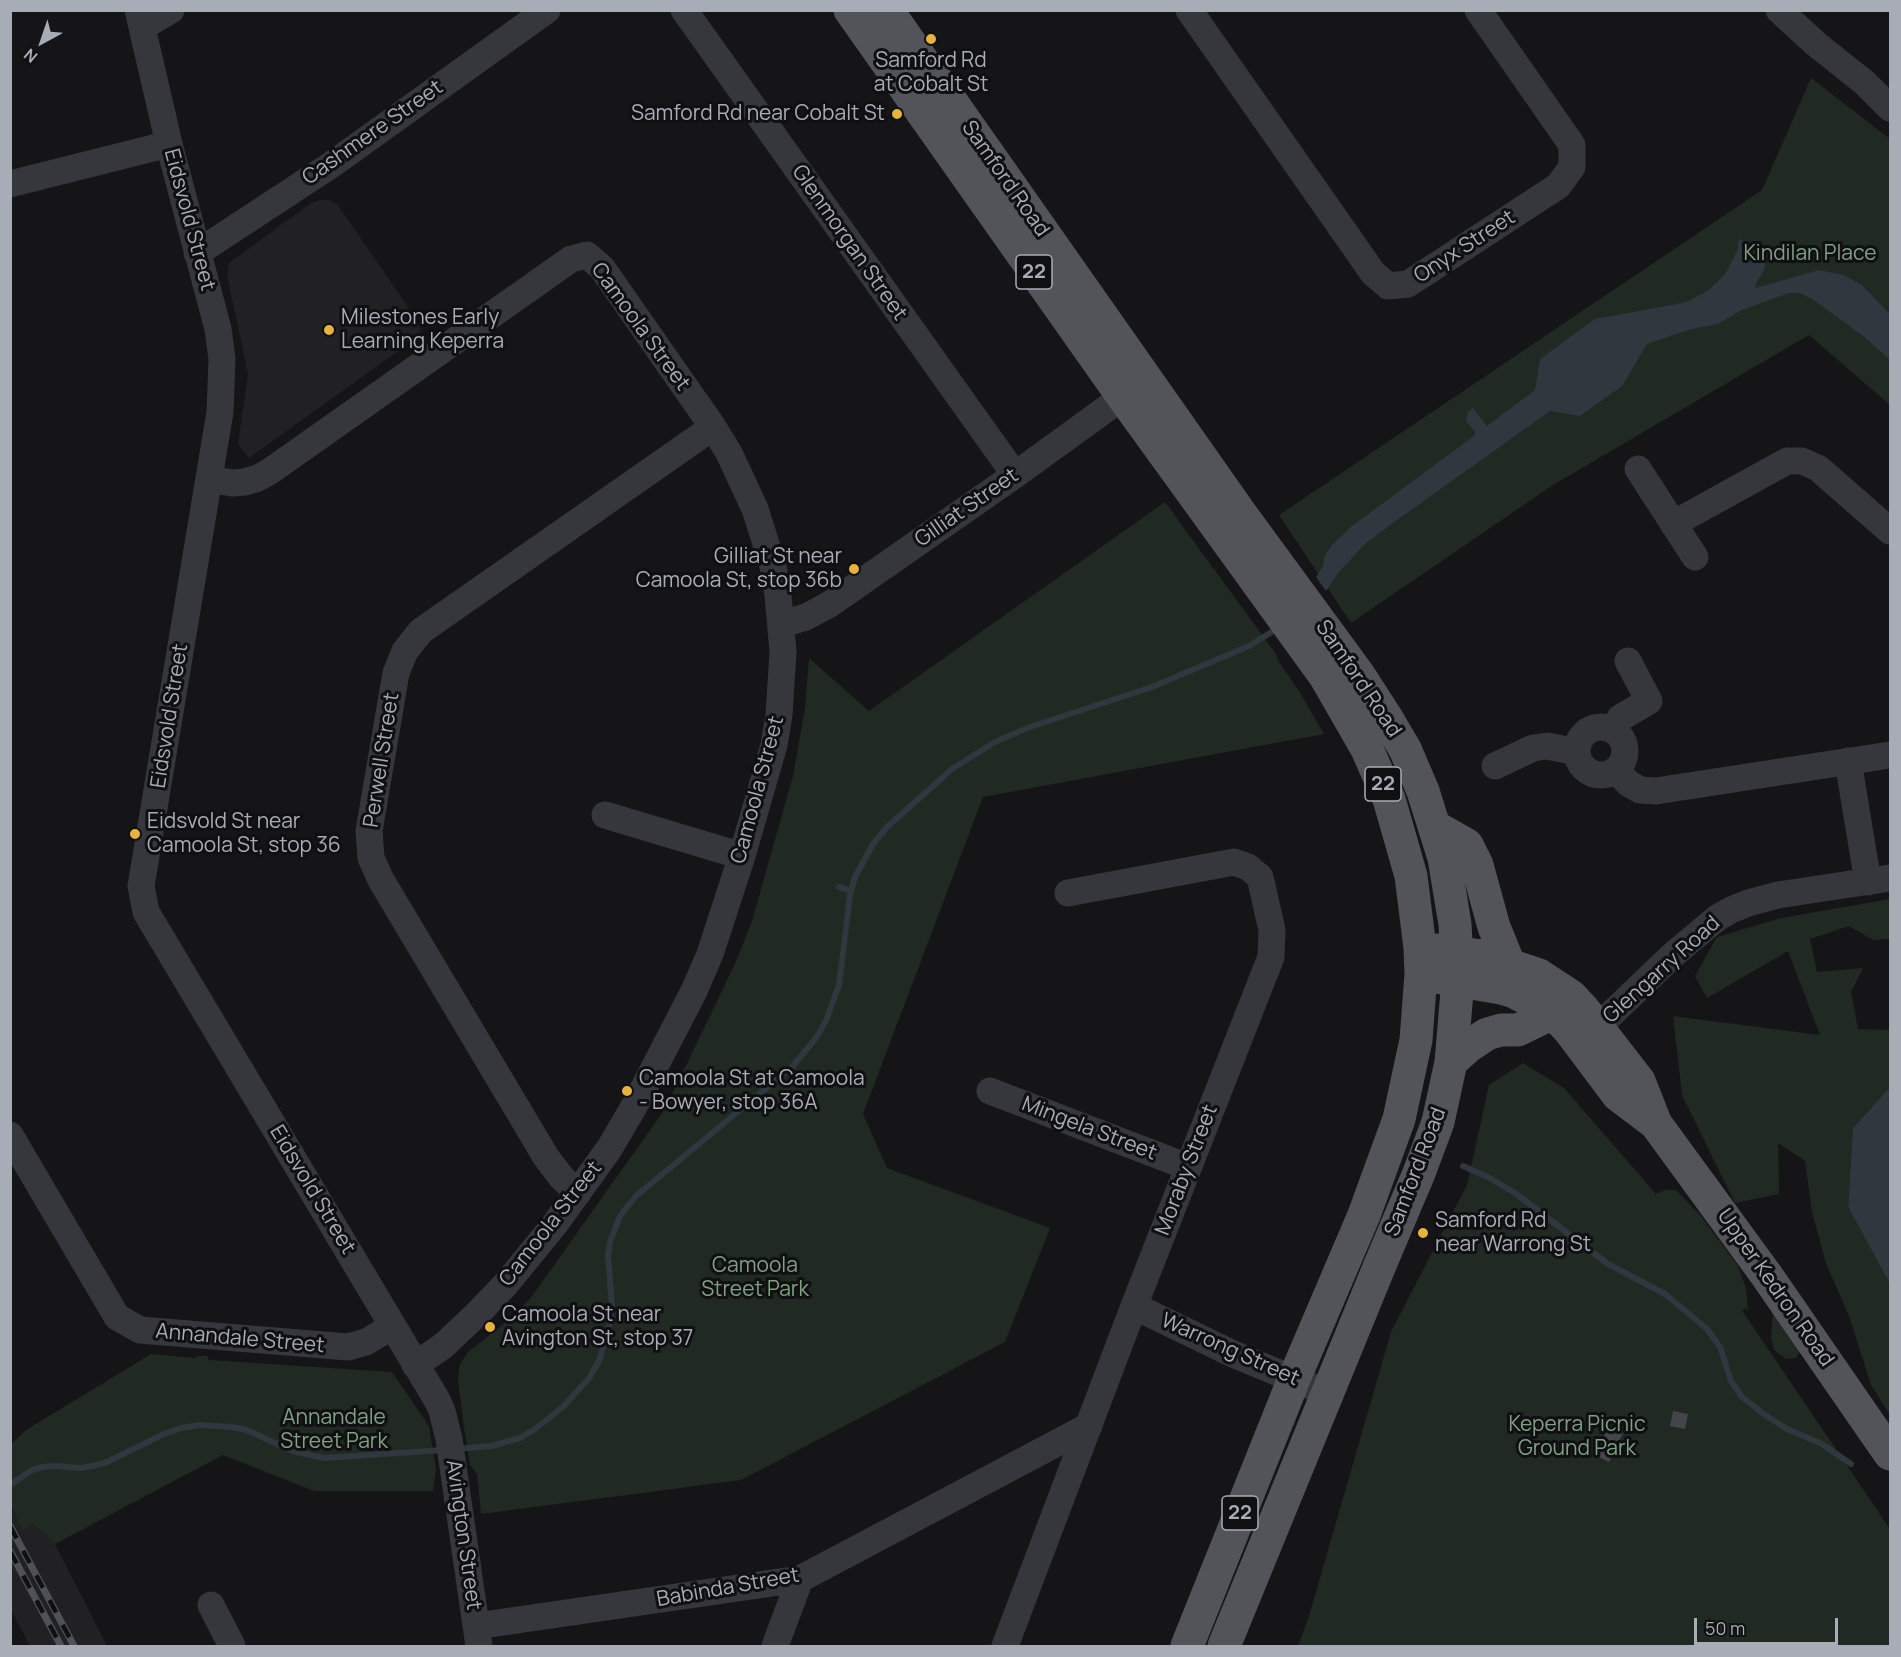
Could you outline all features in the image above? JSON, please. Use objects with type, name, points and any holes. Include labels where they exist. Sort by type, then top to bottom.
[{"type":"main road","name":"Samford Road","points":[[850,10],[1134,389],[1308,630],[1359,675],[1400,741],[1423,791],[1444,858],[1450,890],[1458,966],[1451,1062],[1438,1122],[1224,1647]]},
{"type":"main road","name":"Samford Road","points":[[887,10],[1134,389]]},
{"type":"main road","name":"Samford Road","points":[[1186,1647],[1294,1379],[1364,1215],[1399,1119],[1416,1040],[1421,961],[1411,876],[1389,799],[1367,749],[1325,676],[1308,630]]},
{"type":"main road","points":[[1435,827],[1467,844],[1477,865],[1494,927],[1509,964]]},
{"type":"main road","name":"Upper Kedron Road","points":[[1421,961],[1458,966],[1509,964],[1539,975],[1571,996],[1618,1095],[1656,1124],[1767,1276],[1890,1454]]},
{"type":"main road","name":"Upper Kedron Road","points":[[1458,966],[1489,985],[1512,991],[1540,1005],[1589,1035]]},
{"type":"main road","points":[[1451,1062],[1487,1034],[1501,1030],[1518,1030],[1552,1013]]},
{"type":"street","points":[[140,19],[171,10]]},
{"type":"street","name":"Cashmere Street","points":[[197,253],[331,165],[547,10]]},
{"type":"street","name":"Glenmorgan Street","points":[[684,10],[1015,475]]},
{"type":"street","name":"Onyx Street","points":[[1189,10],[1373,273],[1388,286],[1408,284],[1558,186],[1572,167],[1572,145],[1478,10]]},
{"type":"street","points":[[1779,10],[1816,44],[1865,82],[1890,97]]},
{"type":"street","name":"Eidsvold Street","points":[[140,19],[169,144],[218,329],[222,359],[220,412],[141,886],[146,912],[437,1400],[446,1423]]},
{"type":"street","points":[[1865,82],[1890,108]]},
{"type":"street","points":[[10,184],[169,144]]},
{"type":"street","name":"Camoola Street","points":[[209,479],[232,483],[245,482],[269,472],[571,260],[587,255],[602,268],[712,427],[743,481],[759,519],[773,566],[782,624],[783,652],[782,684],[774,746],[742,856],[710,954],[694,991],[636,1104],[609,1149],[578,1193],[506,1284],[443,1346],[415,1365]]},
{"type":"street","name":"Gilliat Street","points":[[782,624],[806,617],[824,607],[1015,475],[1134,389]]},
{"type":"street","name":"Perwell Street","points":[[578,1193],[562,1178],[546,1157],[381,880],[371,858],[369,831],[396,673],[405,651],[421,632],[712,427]]},
{"type":"street","points":[[1673,524],[1787,461],[1802,461],[1818,468],[1890,531]]},
{"type":"street","points":[[1638,469],[1695,557]]},
{"type":"street","points":[[1614,731],[1620,718],[1649,701],[1628,661]]},
{"type":"street","points":[[1607,728],[1620,736],[1625,750],[1622,764],[1609,774],[1600,775],[1584,768],[1577,752],[1581,738],[1593,729],[1607,728]]},
{"type":"street","points":[[1495,766],[1533,748],[1547,746],[1577,752]]},
{"type":"street","points":[[1616,770],[1628,783],[1640,790],[1656,791],[1890,754]]},
{"type":"street","points":[[1848,761],[1880,880]]},
{"type":"street","points":[[605,815],[742,856]]},
{"type":"street","name":"Moraby Street","points":[[1005,1647],[1134,1306],[1271,957],[1272,930],[1260,877],[1248,867],[1234,862],[1068,893]]},
{"type":"street","name":"Glengarry Road","points":[[1589,1035],[1674,954],[1717,918],[1731,910],[1778,895],[1880,880]]},
{"type":"street","name":"Mingela Street","points":[[990,1091],[1188,1167]]},
{"type":"street","name":"Annandale Street","points":[[10,1135],[117,1317],[140,1330],[348,1347],[366,1342],[393,1326]]},
{"type":"street","name":"Warrong Street","points":[[1134,1306],[1233,1354],[1327,1393]]},
{"type":"street","name":"Avington Street","points":[[446,1423],[477,1636]]},
{"type":"street","name":"Babinda Street","points":[[477,1636],[800,1579],[1089,1426]]},
{"type":"street","points":[[775,1647],[800,1579]]},
{"type":"street","points":[[211,1605],[232,1647]]},
{"type":"shaded area","name":"Milestones Early Learning Keperra","points":[[330,200],[338,205],[421,326],[419,334],[249,458],[238,444],[248,374],[227,275],[229,263],[311,203]]},
{"type":"shaded area","points":[[1739,239],[1769,250],[1764,270],[1755,285],[1756,288],[1819,270],[1844,275],[1863,286],[1890,314],[1890,360],[1862,335],[1800,293],[1789,293],[1742,310],[1718,324],[1691,329],[1647,344],[1622,386],[1580,416],[1550,411],[1365,544],[1339,572],[1326,591],[1316,577],[1331,546],[1352,526],[1474,436],[1475,432],[1466,421],[1468,412],[1473,408],[1487,426],[1535,390],[1540,359],[1595,319],[1689,301],[1709,290],[1726,273],[1737,251]]},
{"type":"shaded area","points":[[1890,1087],[1890,1284],[1848,1207],[1853,1128]]},
{"type":"shaded area","points":[[10,1507],[23,1529],[33,1524],[55,1544],[107,1646],[30,1646],[11,1610]]},
{"type":"green space","name":"Kindilan Place","points":[[1811,78],[1890,139],[1890,405],[1809,335],[1553,485],[1351,623],[1279,515],[1762,190]]},
{"type":"green space","name":"Camoola Street Park","points":[[1165,502],[1276,654],[1324,734],[983,797],[863,1114],[887,1168],[1050,1228],[1005,1342],[741,1480],[481,1514],[477,1474],[470,1465],[463,1421],[458,1379],[460,1364],[468,1352],[530,1299],[665,1109],[734,966],[752,921],[793,776],[805,708],[809,658],[869,711]]},
{"type":"green space","points":[[1890,899],[1890,939],[1873,940],[1849,926],[1810,939],[1817,972],[1863,968],[1851,992],[1858,1029],[1890,1030],[1890,1087],[1853,1128],[1848,1207],[1890,1284],[1890,1415],[1871,1385],[1849,1316],[1826,1263],[1812,1212],[1805,1161],[1778,1143],[1779,1194],[1735,1203],[1682,1095],[1673,1016],[1820,1035],[1788,951],[1707,998],[1695,976],[1717,937],[1781,918]]},
{"type":"green space","name":"Keperra Picnic Ground Park","points":[[1523,1063],[1564,1088],[1656,1194],[1665,1190],[1676,1190],[1700,1215],[1738,1266],[1746,1288],[1748,1310],[1741,1309],[1890,1529],[1890,1646],[1298,1646],[1309,1616],[1391,1332],[1467,1185],[1489,1085]]},
{"type":"green space","points":[[1773,1311],[1800,1351],[1796,1358],[1786,1359],[1774,1350],[1771,1338]]},
{"type":"green space","name":"Annandale Street Park","points":[[151,1354],[195,1358],[207,1356],[209,1360],[392,1372],[429,1426],[436,1470],[433,1491],[314,1491],[223,1455],[55,1544],[33,1524],[23,1530],[11,1507],[11,1444],[26,1430]]},
{"type":"building","points":[[1673,1411],[1688,1414],[1685,1429],[1670,1426]]},
{"type":"building","points":[[1609,1426],[1623,1433],[1609,1462],[1595,1455]]},
{"type":"waterway","points":[[457,1449],[491,1446],[520,1438],[564,1406],[589,1378],[599,1361],[610,1324],[612,1305],[608,1256],[610,1242],[620,1216],[636,1196],[792,1067],[816,1038],[826,1021],[839,985],[850,895],[855,877],[873,844],[887,827],[952,769],[995,742],[1030,727],[1152,687],[1249,646],[1278,628]]},
{"type":"waterway","points":[[839,887],[851,891]]},
{"type":"waterway","points":[[1463,1166],[1515,1193],[1608,1264],[1665,1294],[1707,1329],[1720,1347],[1731,1381],[1742,1397],[1787,1429],[1822,1444],[1851,1464]]},
{"type":"waterway","points":[[10,1485],[32,1470],[55,1466],[80,1468],[93,1466],[107,1462],[164,1434],[199,1425],[247,1430],[292,1451],[324,1458],[444,1450]]},
{"type":"railway","points":[[10,1526],[74,1646]]},
{"type":"railway","points":[[10,1551],[61,1646]]},
{"type":"place","name":"Samford Rd at Cobalt St","points":[[931,39]]},
{"type":"place","name":"Samford Rd near Cobalt St","points":[[897,114]]},
{"type":"place","name":"Milestones Early Learning Keperra","points":[[329,330]]},
{"type":"place","name":"Gilliat St near Camoola St, stop 36b","points":[[854,569]]},
{"type":"place","name":"Eidsvold St near Camoola St, stop 36","points":[[135,834]]},
{"type":"place","name":"Camoola St at Camoola - Bowyer, stop 36A","points":[[627,1091]]},
{"type":"place","name":"Samford Rd near Warrong St","points":[[1423,1233]]},
{"type":"place","name":"Camoola St near Avington St, stop 37","points":[[490,1327]]}]
